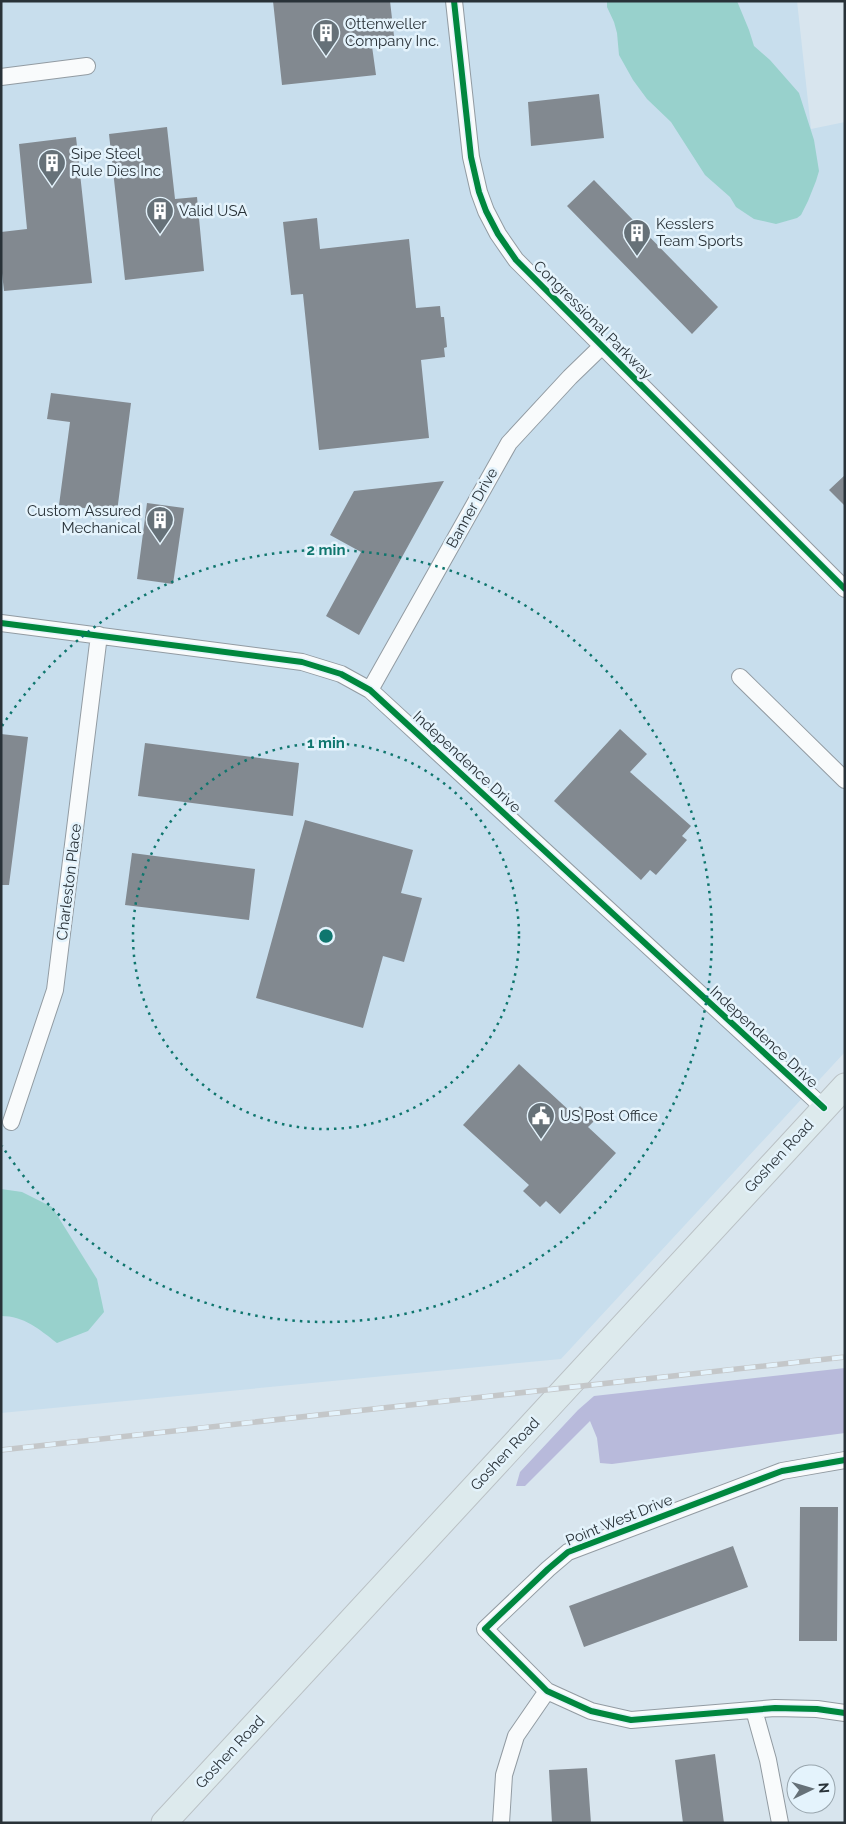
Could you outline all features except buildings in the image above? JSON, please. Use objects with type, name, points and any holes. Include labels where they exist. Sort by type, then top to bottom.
[{"type":"main road","name":"Goshen Road","points":[[164,1823],[845,1086]]},
{"type":"street","name":"Congressional Parkway","points":[[454,1],[471,157],[479,192],[498,234],[516,260],[845,588]]},
{"type":"street","points":[[1,77],[87,66]]},
{"type":"street","name":"Banner Drive","points":[[370,690],[509,443],[570,377],[602,346]]},
{"type":"street","name":"Independence Drive","points":[[1,623],[302,662],[341,674],[370,690],[824,1108]]},
{"type":"street","name":"Charleston Place","points":[[11,1122],[55,990],[99,635]]},
{"type":"street","points":[[740,677],[845,780]]},
{"type":"street","name":"Point West Drive","points":[[845,1460],[782,1471],[568,1552],[485,1629],[547,1690],[591,1711],[632,1720],[776,1708],[817,1709],[845,1713]]},
{"type":"street","points":[[501,1823],[504,1775],[516,1736],[547,1690]]},
{"type":"street","points":[[754,1710],[768,1760],[780,1823]]},
{"type":"shaded area","points":[[1,1],[797,1],[811,129],[845,122],[845,1052],[561,1359],[1,1413]]},
{"type":"shaded area","points":[[607,1],[737,1],[754,46],[770,60],[799,93],[814,140],[819,171],[801,215],[776,224],[754,219],[736,207],[730,197],[705,175],[671,122],[647,99],[633,80],[619,55],[617,33],[607,7]]},
{"type":"shaded area","points":[[1,1189],[22,1192],[52,1207],[97,1279],[104,1312],[88,1331],[57,1343],[24,1321],[1,1316]]},
{"type":"shaded area","points":[[845,1368],[845,1433],[612,1464],[600,1463],[597,1438],[590,1421],[525,1486],[516,1486],[520,1472],[578,1410],[594,1396]]},
{"type":"railway","points":[[1,1450],[845,1357]]},
{"type":"cycle path","points":[[454,1],[471,157],[479,192],[498,234],[516,260],[845,589]]},
{"type":"cycle path","points":[[1,623],[302,662],[341,674],[370,690],[824,1108]]},
{"type":"cycle path","points":[[845,1460],[782,1471],[568,1552],[485,1629],[547,1691],[591,1711],[631,1720],[775,1708],[817,1709],[845,1713]]},
{"type":"place","name":"Ottenweller Company Inc.","points":[[326,57]]},
{"type":"place","name":"Sipe Steel Rule Dies Inc","points":[[52,187]]},
{"type":"place","name":"Valid USA","points":[[160,235]]},
{"type":"place","name":"Kesslers Team Sports","points":[[637,257]]},
{"type":"place","name":"Custom Assured Mechanical","points":[[160,544]]},
{"type":"place","name":"US Post Office","points":[[541,1140]]}]
